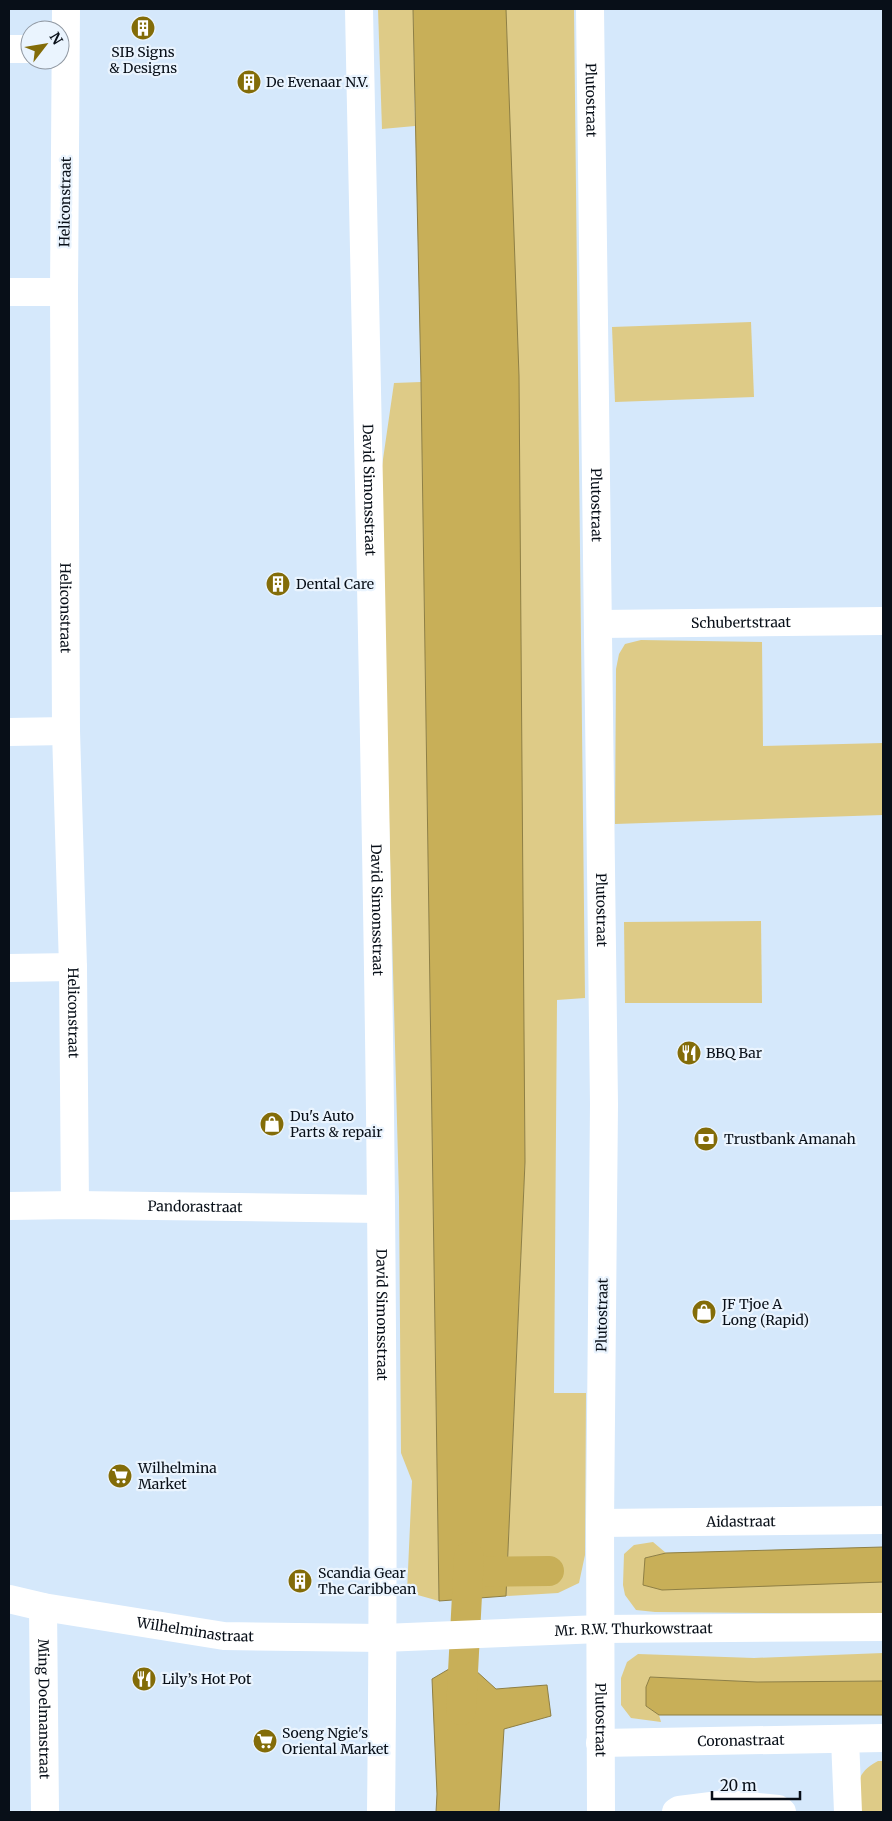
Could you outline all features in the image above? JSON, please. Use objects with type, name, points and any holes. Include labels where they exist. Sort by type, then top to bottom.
[{"type":"street","name":"David Simonsstraat","points":[[359,9],[381,1209],[383,1638],[381,1812]]},
{"type":"street","name":"Plutostraat","points":[[590,9],[604,1104],[600,1524],[601,1812]]},
{"type":"street","name":"Heliconstraat","points":[[63,70],[66,731],[73,967],[75,1206]]},
{"type":"street","points":[[9,292],[64,292]]},
{"type":"street","name":"Schubertstraat","points":[[598,624],[883,621]]},
{"type":"street","points":[[9,732],[66,731]]},
{"type":"street","points":[[9,968],[73,967]]},
{"type":"street","name":"Pandorastraat","points":[[9,1206],[381,1209]]},
{"type":"street","name":"Aidastraat","points":[[600,1524],[883,1520]]},
{"type":"street","name":"Wilhelminastraat","points":[[9,1599],[43,1607],[224,1636],[383,1638]]},
{"type":"street","name":"Ming Doelmanstraat","points":[[43,1607],[45,1812]]},
{"type":"street","name":"Mr. R.W. Thurkowstraat","points":[[383,1638],[600,1629],[883,1627]]},
{"type":"street","name":"Coronastraat","points":[[600,1743],[883,1738]]},
{"type":"street","points":[[845,1739],[848,1812]]},
{"type":"street","points":[[676,1812],[679,1810],[727,1804],[778,1809],[782,1812]]},
{"type":"shaded area","points":[[378,9],[413,9],[415,126],[382,129]]},
{"type":"shaded area","points":[[413,9],[506,9],[519,376],[525,1162],[506,1596],[439,1601],[421,382]]},
{"type":"shaded area","points":[[506,9],[574,9],[585,998],[557,1000],[554,1393],[586,1393],[585,1555],[579,1583],[558,1593],[506,1596],[525,1162]]},
{"type":"shaded area","points":[[751,322],[754,397],[615,402],[612,327]]},
{"type":"shaded area","points":[[421,382],[439,1601],[407,1592],[412,1481],[401,1453],[399,1197],[380,480],[394,383]]},
{"type":"shaded area","points":[[641,640],[762,642],[763,746],[883,743],[883,815],[615,824],[616,669],[619,654],[625,644]]},
{"type":"shaded area","points":[[761,921],[762,1003],[625,1003],[624,922]]},
{"type":"shaded area","points":[[653,1542],[666,1553],[645,1558],[883,1582],[883,1614],[655,1612],[636,1610],[625,1595],[623,1585],[624,1554],[634,1545]]},
{"type":"shaded area","points":[[883,1547],[883,1582],[662,1590],[643,1585],[645,1558],[666,1553]]},
{"type":"shaded area","points":[[883,1653],[883,1681],[757,1682],[650,1677],[646,1706],[659,1715],[661,1722],[631,1718],[621,1705],[621,1678],[627,1662],[638,1654],[754,1658]]},
{"type":"shaded area","points":[[449,1669],[474,1669],[496,1689],[547,1685],[551,1716],[504,1729],[499,1812],[436,1812],[437,1794],[432,1679]]},
{"type":"shaded area","points":[[650,1677],[757,1682],[883,1681],[883,1715],[659,1715],[646,1706],[646,1687]]},
{"type":"shaded area","points":[[878,1761],[883,1761],[883,1812],[859,1812],[859,1782],[864,1771]]},
{"type":"waterway","points":[[461,1710],[469,1557]]},
{"type":"waterway","points":[[469,1572],[549,1571]]},
{"type":"place","name":"SIB Signs & Designs","points":[[143,28]]},
{"type":"place","name":"De Evenaar N.V.","points":[[249,82]]},
{"type":"place","name":"Dental Care","points":[[278,584]]},
{"type":"place","name":"BBQ Bar","points":[[689,1053]]},
{"type":"place","name":"Du's Auto Parts & repair","points":[[272,1124]]},
{"type":"place","name":"Trustbank Amanah","points":[[706,1139]]},
{"type":"place","name":"JF Tjoe A Long (Rapid)","points":[[704,1312]]},
{"type":"place","name":"Wilhelmina Market","points":[[120,1476]]},
{"type":"place","name":"Scandia Gear The Caribbean","points":[[300,1581]]},
{"type":"place","name":"Lily’s Hot Pot","points":[[144,1679]]},
{"type":"place","name":"Soeng Ngie's Oriental Market","points":[[265,1741]]}]
